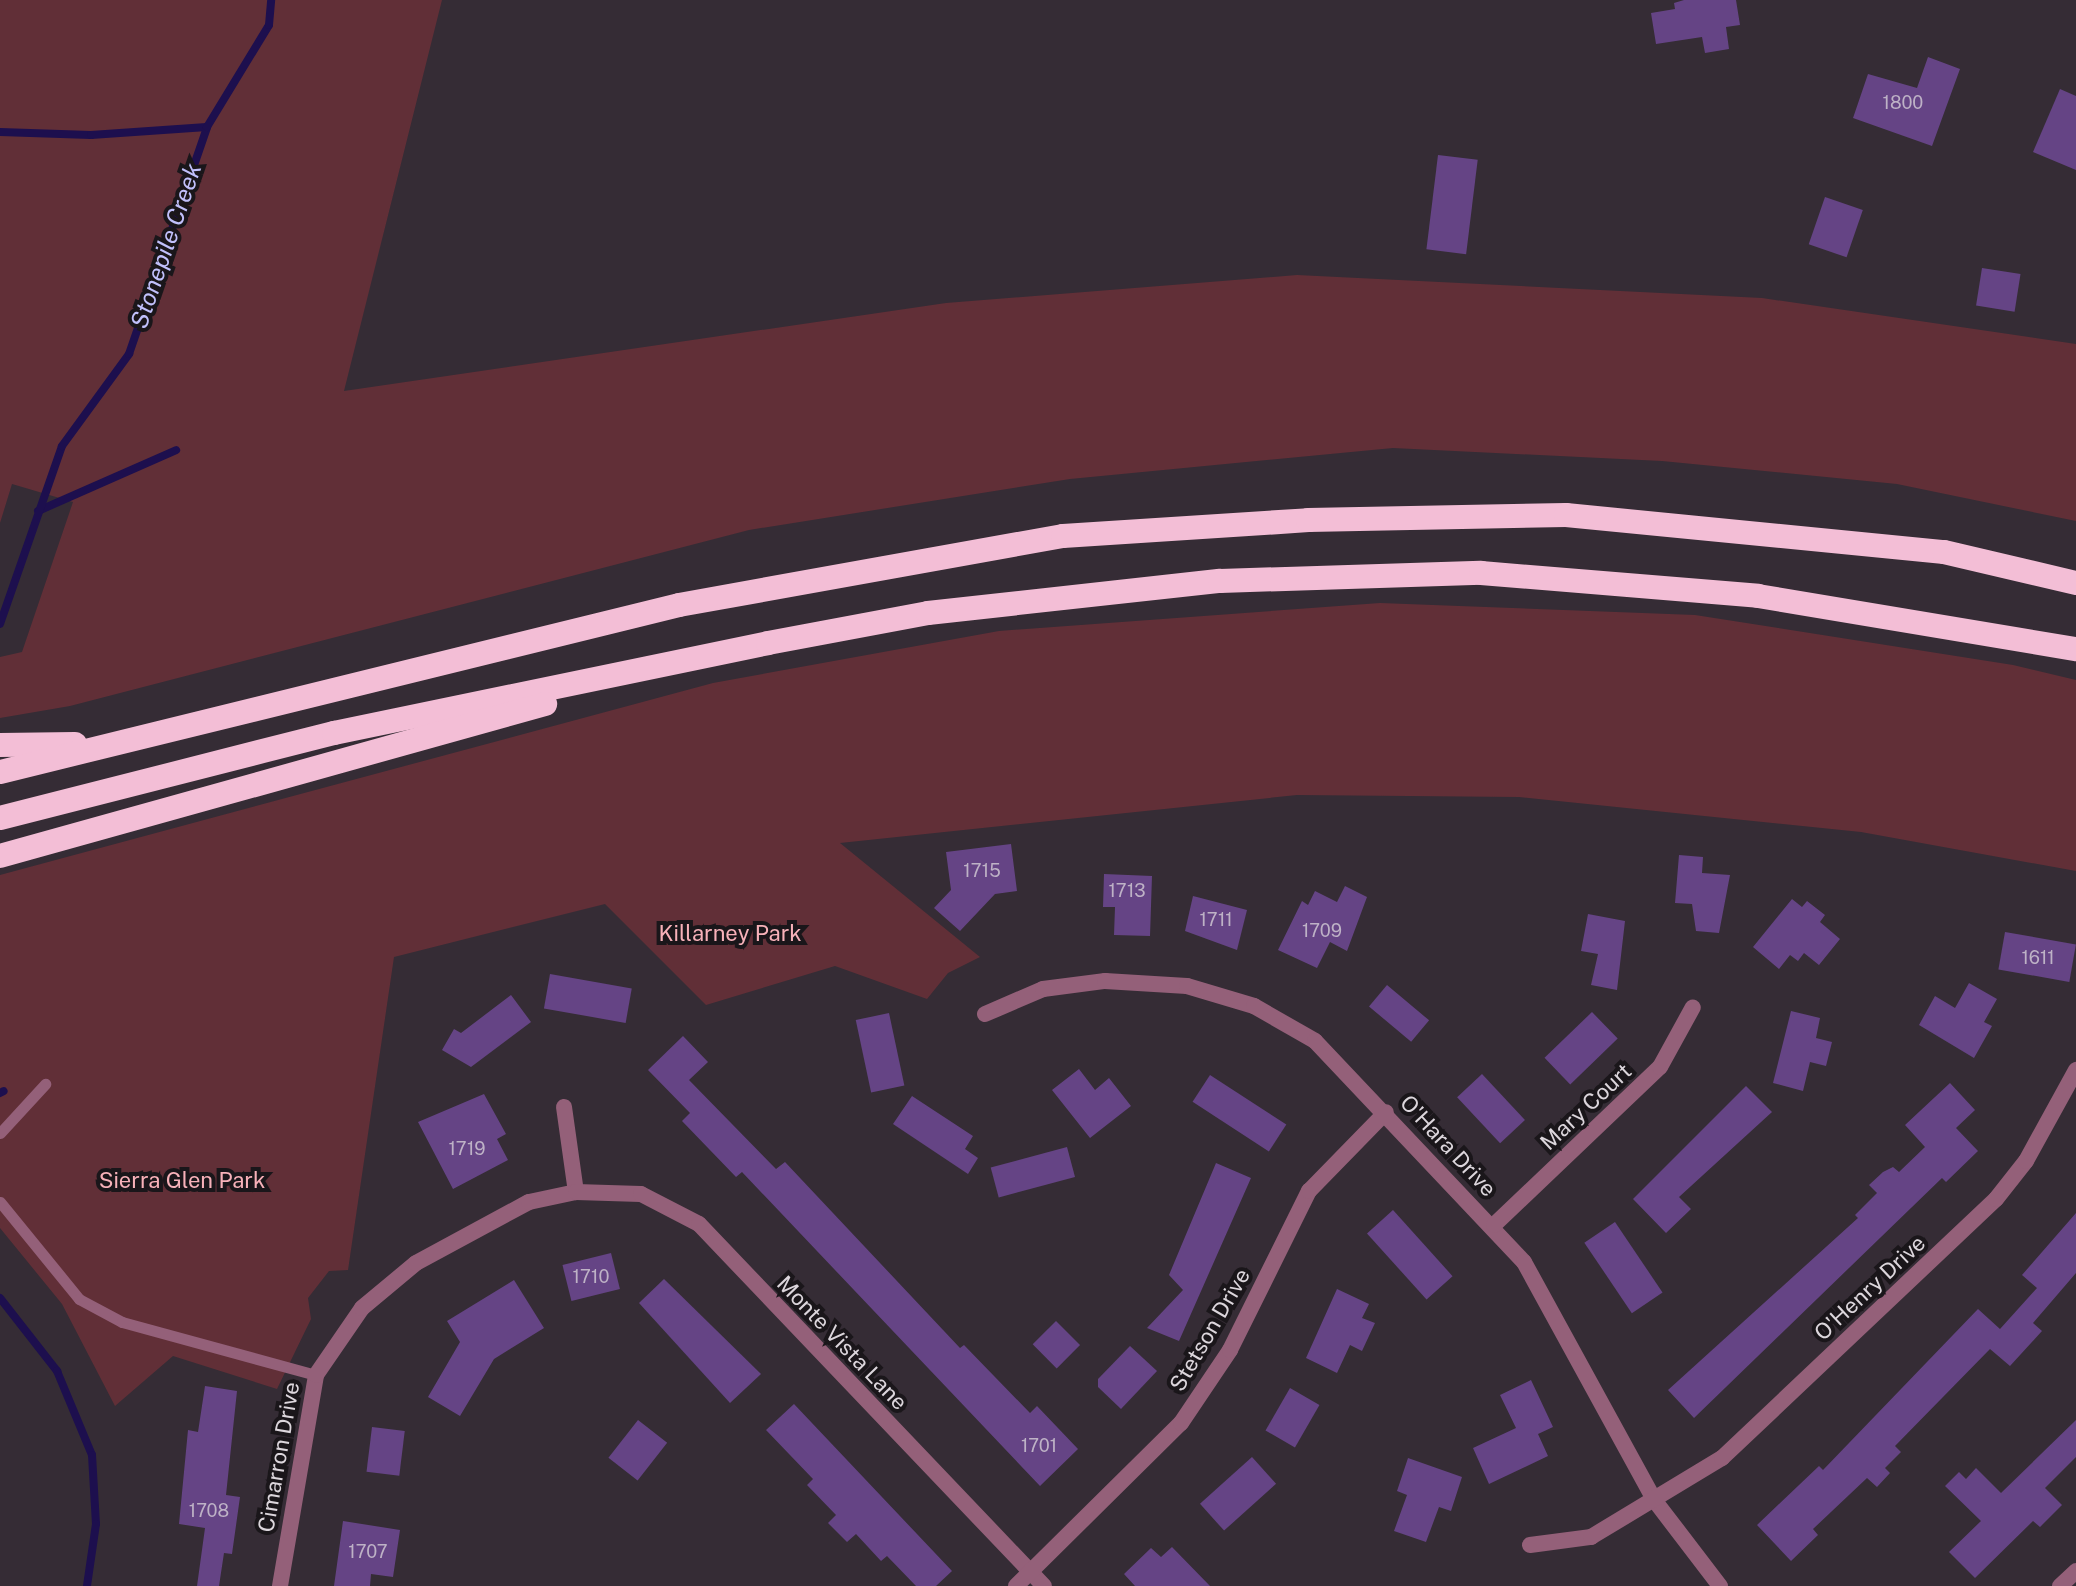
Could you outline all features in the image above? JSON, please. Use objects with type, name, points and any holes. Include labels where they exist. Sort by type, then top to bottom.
[{"type":"highway","points":[[0,772],[679,605],[1063,536],[1308,520],[1566,515],[1944,552],[2076,583]]},
{"type":"highway","points":[[0,818],[334,733],[768,643],[928,613],[1220,581],[1481,573],[1758,596],[2076,649]]},
{"type":"highway","points":[[0,856],[768,643]]},
{"type":"highway","points":[[0,745],[118,744]]},
{"type":"street","name":"O'Hara Drive","points":[[985,1014],[1043,989],[1105,981],[1187,986],[1254,1006],[1315,1041],[1494,1225],[1524,1262],[1655,1501],[1720,1586]]},
{"type":"street","name":"Mary Court","points":[[1494,1225],[1660,1067],[1693,1007]]},
{"type":"street","name":"O'Henry Drive","points":[[1530,1545],[1591,1537],[1722,1458],[1996,1199],[2026,1161],[2076,1070]]},
{"type":"street","points":[[564,1107],[576,1192]]},
{"type":"street","name":"Stetson Drive","points":[[1016,1586],[1181,1423],[1230,1350],[1309,1191],[1386,1112]]},
{"type":"street","name":"Monte Vista Lane","points":[[529,1202],[576,1192],[641,1194],[699,1224],[1044,1586]]},
{"type":"street","name":"Cimarron Drive","points":[[280,1586],[316,1375],[362,1308],[416,1263],[529,1202]]},
{"type":"street","points":[[2060,1586],[2076,1571]]},
{"type":"lane","points":[[0,1133],[45,1084]]},
{"type":"lane","points":[[0,1202],[79,1299],[122,1322],[316,1375]]},
{"type":"green space","points":[[0,0],[442,0],[344,391],[946,303],[1297,275],[1762,298],[2076,344],[2076,521],[1897,484],[1662,461],[1393,448],[1070,479],[749,530],[70,706],[0,718],[0,657],[22,652],[73,502],[12,484],[0,523]]},
{"type":"green space","points":[[1380,603],[1695,615],[2013,665],[2076,680],[2076,871],[1861,832],[1519,797],[1297,795],[840,843],[980,957],[948,973],[927,999],[835,966],[706,1005],[605,904],[394,957],[348,1270],[329,1271],[308,1298],[311,1319],[277,1389],[173,1356],[115,1406],[62,1304],[0,1228],[0,875],[713,683],[999,631]]},
{"type":"building","points":[[1684,0],[1736,0],[1740,25],[1726,27],[1729,49],[1705,53],[1702,37],[1656,44],[1651,13],[1675,9],[1674,3]]},
{"type":"building","points":[[1928,57],[1960,69],[1932,146],[1853,118],[1868,74],[1917,88]]},
{"type":"building","points":[[2060,89],[2076,96],[2076,170],[2033,152]]},
{"type":"building","points":[[1438,155],[1478,160],[1466,254],[1426,249]]},
{"type":"building","points":[[1825,197],[1863,210],[1847,257],[1809,244]]},
{"type":"building","points":[[1982,268],[2021,274],[2015,312],[1976,306]]},
{"type":"building","points":[[1011,844],[1017,891],[995,894],[960,931],[934,908],[951,890],[946,852]]},
{"type":"building","points":[[1679,855],[1703,857],[1702,873],[1730,875],[1719,933],[1696,931],[1692,904],[1675,903]]},
{"type":"building","points":[[1104,874],[1152,876],[1150,936],[1114,935],[1115,907],[1103,907]]},
{"type":"building","points":[[1345,886],[1367,897],[1347,951],[1330,942],[1317,968],[1278,950],[1302,901],[1308,905],[1315,891],[1337,902]]},
{"type":"building","points":[[1193,896],[1247,910],[1237,950],[1185,931]]},
{"type":"building","points":[[1792,899],[1802,907],[1807,901],[1825,915],[1820,922],[1840,939],[1819,965],[1804,953],[1798,961],[1790,955],[1779,969],[1753,947]]},
{"type":"building","points":[[1588,914],[1625,921],[1617,990],[1591,985],[1598,954],[1581,951]]},
{"type":"building","points":[[2005,932],[2076,945],[2069,982],[1998,969]]},
{"type":"building","points":[[550,974],[632,988],[626,1023],[544,1008]]},
{"type":"building","points":[[1969,983],[1997,999],[1984,1022],[1992,1026],[1974,1058],[1919,1025],[1935,996],[1955,1008]]},
{"type":"building","points":[[1387,985],[1429,1020],[1411,1042],[1369,1006]]},
{"type":"building","points":[[511,995],[531,1022],[471,1067],[442,1050],[454,1029],[461,1033]]},
{"type":"building","points":[[1791,1011],[1820,1018],[1816,1038],[1832,1042],[1826,1066],[1810,1062],[1803,1091],[1773,1083]]},
{"type":"building","points":[[1592,1012],[1618,1039],[1570,1084],[1545,1058]]},
{"type":"building","points":[[889,1013],[904,1085],[871,1092],[856,1020]]},
{"type":"building","points":[[683,1036],[708,1062],[689,1080],[776,1169],[785,1162],[960,1348],[964,1345],[1030,1413],[1037,1406],[1078,1449],[1040,1486],[742,1172],[736,1177],[682,1121],[690,1113],[648,1070]]},
{"type":"building","points":[[1079,1069],[1095,1090],[1109,1078],[1131,1106],[1090,1138],[1052,1090]]},
{"type":"building","points":[[1482,1074],[1525,1120],[1500,1143],[1457,1097]]},
{"type":"building","points":[[1210,1075],[1286,1125],[1269,1151],[1193,1102]]},
{"type":"building","points":[[1950,1083],[1975,1110],[1956,1128],[1978,1151],[1946,1182],[1942,1178],[1694,1418],[1668,1390],[1858,1218],[1855,1215],[1877,1193],[1869,1185],[1893,1167],[1899,1172],[1925,1147],[1905,1125]]},
{"type":"building","points":[[1746,1086],[1772,1112],[1679,1197],[1691,1209],[1666,1233],[1633,1199]]},
{"type":"building","points":[[484,1094],[506,1134],[497,1139],[508,1160],[453,1189],[418,1122]]},
{"type":"building","points":[[912,1096],[973,1136],[965,1149],[978,1158],[968,1174],[893,1124]]},
{"type":"building","points":[[1067,1147],[1075,1177],[999,1197],[991,1167]]},
{"type":"building","points":[[1216,1163],[1251,1178],[1179,1341],[1147,1328],[1183,1290],[1169,1275]]},
{"type":"building","points":[[1393,1210],[1453,1276],[1427,1300],[1367,1233]]},
{"type":"building","points":[[2076,1213],[2076,1273],[2033,1323],[2042,1331],[2010,1366],[1990,1349],[1895,1446],[1901,1452],[1885,1468],[1890,1473],[1877,1487],[1867,1478],[1813,1529],[1818,1535],[1791,1561],[1757,1525],[1819,1466],[1823,1470],[1978,1309],[2000,1329],[2037,1288],[2022,1275]]},
{"type":"building","points":[[1615,1222],[1663,1292],[1632,1313],[1584,1243]]},
{"type":"building","points":[[611,1253],[620,1289],[571,1301],[562,1265]]},
{"type":"building","points":[[664,1279],[761,1374],[730,1403],[639,1303]]},
{"type":"building","points":[[514,1280],[544,1328],[494,1359],[460,1416],[428,1397],[460,1342],[447,1321]]},
{"type":"building","points":[[1337,1289],[1369,1304],[1362,1318],[1375,1323],[1362,1351],[1350,1345],[1337,1373],[1306,1358]]},
{"type":"building","points":[[1056,1321],[1080,1345],[1057,1368],[1033,1344]]},
{"type":"building","points":[[1130,1346],[1157,1371],[1121,1409],[1098,1387],[1098,1379]]},
{"type":"building","points":[[1531,1380],[1553,1427],[1538,1434],[1548,1456],[1489,1484],[1473,1448],[1516,1428],[1500,1395]]},
{"type":"building","points":[[205,1386],[237,1391],[226,1495],[240,1497],[232,1554],[224,1553],[219,1586],[197,1586],[205,1528],[179,1524],[188,1430],[198,1432]]},
{"type":"building","points":[[1290,1388],[1319,1405],[1295,1447],[1266,1430]]},
{"type":"building","points":[[794,1404],[952,1571],[936,1586],[916,1586],[887,1556],[881,1561],[856,1534],[847,1542],[828,1523],[836,1515],[807,1485],[813,1479],[766,1430]]},
{"type":"building","points":[[638,1420],[667,1443],[638,1481],[608,1458]]},
{"type":"building","points":[[2076,1420],[2076,1457],[2045,1488],[2062,1505],[2040,1527],[2033,1521],[1975,1578],[1949,1552],[1981,1521],[1945,1486],[1959,1472],[1966,1479],[1976,1468],[2001,1493]]},
{"type":"building","points":[[372,1427],[405,1431],[399,1476],[367,1472]]},
{"type":"building","points":[[1252,1457],[1276,1484],[1224,1531],[1200,1504]]},
{"type":"building","points":[[1408,1458],[1462,1477],[1451,1511],[1439,1507],[1426,1542],[1394,1531],[1407,1495],[1397,1491]]},
{"type":"building","points":[[343,1521],[400,1530],[393,1577],[371,1574],[370,1586],[334,1586]]},
{"type":"building","points":[[1172,1547],[1210,1586],[1135,1586],[1124,1574],[1151,1548],[1161,1557]]},
{"type":"waterway","name":"Stonepile Creek","points":[[0,624],[62,446],[129,354],[207,127],[269,25],[271,0]]},
{"type":"waterway","points":[[0,132],[91,135],[207,127]]},
{"type":"waterway","points":[[38,511],[176,450]]},
{"type":"waterway","points":[[0,1093],[4,1091]]},
{"type":"waterway","points":[[0,1298],[57,1371],[92,1455],[96,1524],[87,1586]]},
{"type":"park label","name":"Killarney Park","points":[[730,934]]},
{"type":"park label","name":"Sierra Glen Park","points":[[182,1181]]}]
